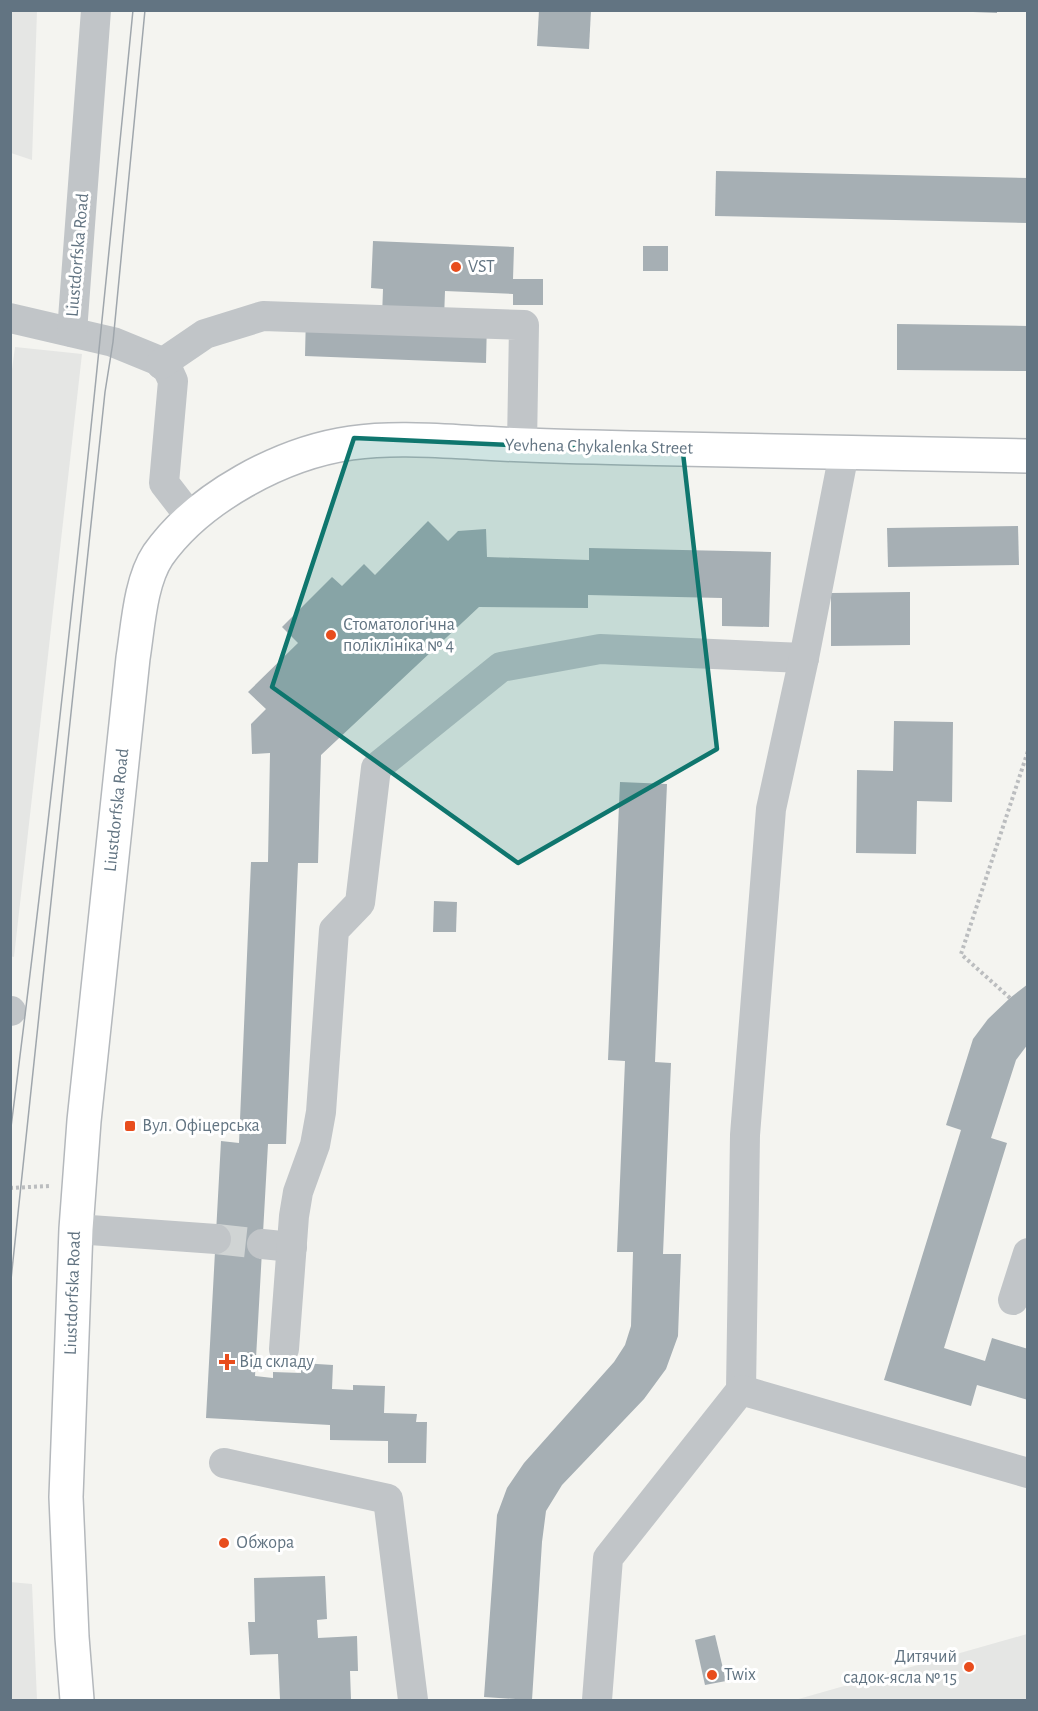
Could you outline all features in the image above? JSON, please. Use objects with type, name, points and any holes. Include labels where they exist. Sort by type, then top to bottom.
[{"type":"main road","name":"Yevhena Chykalenka Street","points":[[191,519],[226,492],[266,469],[307,453],[350,443],[392,439],[522,445],[1028,456]]},
{"type":"main road","name":"Liustdorfska Road","points":[[77,1701],[66,1497],[76,1229],[84,1121],[127,717],[143,591],[157,556],[191,519]]},
{"type":"street","name":"Liustdorfska Road","points":[[96,10],[72,332],[113,342],[157,360],[161,364]]},
{"type":"street","points":[[191,519],[164,483],[173,381],[168,370],[161,364],[205,334],[263,316],[524,325],[522,445]]},
{"type":"street","points":[[10,318],[72,332]]},
{"type":"street","points":[[597,1701],[608,1558],[741,1390],[745,1135],[770,820],[844,453]]},
{"type":"street","points":[[284,1348],[298,1192],[315,1145],[321,1112],[334,930],[360,903],[376,768],[501,667],[600,649],[804,658]]},
{"type":"street","points":[[76,1229],[216,1239]]},
{"type":"street","points":[[262,1244],[292,1246]]},
{"type":"street","points":[[1012,1300],[1028,1253]]},
{"type":"street","points":[[741,1390],[1028,1473]]},
{"type":"street","points":[[224,1463],[388,1499],[413,1701]]},
{"type":"path","points":[[1010,998],[961,954],[1028,751]]},
{"type":"path","points":[[10,1188],[52,1186]]},
{"type":"highlighted area","points":[[354,438],[683,453],[717,749],[518,863],[272,687]]},
{"type":"shaded area","points":[[11,10],[37,11],[32,160],[11,153]]},
{"type":"shaded area","points":[[15,347],[82,354],[14,957],[10,956],[10,384]]},
{"type":"shaded area","points":[[10,1582],[32,1584],[37,1700],[11,1700]]},
{"type":"shaded area","name":"Дитячий садок-ясла № 15","points":[[1027,1634],[1027,1700],[795,1700]]},
{"type":"building","points":[[539,10],[591,10],[589,49],[537,46]]},
{"type":"building","points":[[973,10],[997,10],[997,13],[973,12]]},
{"type":"building","points":[[716,171],[1028,178],[1028,223],[715,216]]},
{"type":"building","points":[[373,241],[514,247],[513,279],[543,279],[543,305],[513,305],[513,294],[445,291],[444,319],[487,321],[486,363],[305,356],[306,314],[382,317],[383,289],[371,288]]},
{"type":"building","points":[[643,246],[668,246],[668,271],[643,271]]},
{"type":"building","points":[[897,324],[1028,326],[1028,371],[897,370]]},
{"type":"building","points":[[428,521],[448,541],[458,531],[486,529],[487,557],[589,560],[589,548],[771,552],[769,627],[722,626],[722,598],[588,595],[588,608],[479,607],[321,755],[318,863],[298,863],[286,1144],[268,1144],[255,1376],[273,1378],[273,1372],[301,1373],[301,1363],[333,1365],[332,1389],[353,1390],[353,1385],[385,1386],[384,1413],[417,1414],[416,1422],[427,1422],[426,1463],[388,1463],[388,1441],[330,1440],[330,1425],[206,1418],[221,1141],[239,1143],[251,862],[268,862],[270,753],[252,754],[251,724],[266,709],[248,692],[298,643],[282,627],[332,577],[342,586],[364,564],[375,575]]},
{"type":"building","points":[[1018,526],[1019,565],[888,567],[887,528]]},
{"type":"building","points":[[910,592],[910,645],[831,646],[831,593]]},
{"type":"building","points":[[894,721],[953,722],[952,802],[917,801],[916,854],[856,853],[857,770],[893,771]]},
{"type":"building","points":[[620,782],[667,784],[655,1062],[671,1063],[663,1254],[681,1254],[678,1336],[666,1369],[644,1399],[562,1485],[546,1511],[532,1700],[484,1697],[497,1515],[507,1488],[524,1463],[614,1362],[625,1345],[631,1326],[633,1252],[617,1252],[625,1061],[608,1060]]},
{"type":"building","points":[[434,901],[457,902],[456,932],[433,932]]},
{"type":"building","points":[[1028,984],[1028,1044],[1016,1060],[991,1138],[1007,1143],[944,1348],[985,1361],[992,1338],[1028,1349],[1028,1400],[977,1385],[971,1406],[884,1380],[961,1130],[946,1125],[973,1039],[988,1019]]},
{"type":"building","points":[[325,1576],[327,1619],[317,1620],[318,1638],[357,1636],[358,1671],[350,1671],[351,1700],[280,1700],[278,1654],[250,1655],[248,1622],[255,1622],[254,1578]]},
{"type":"building","points":[[715,1635],[726,1681],[705,1685],[695,1640]]},
{"type":"tunnel","points":[[216,1239],[262,1244]]},
{"type":"tram line","points":[[10,1135],[60,714],[133,10]]},
{"type":"tram line","points":[[10,1289],[105,392],[113,342],[145,10]]},
{"type":"place","name":"VST","points":[[456,267]]},
{"type":"place","name":"Стоматологічна поліклініка № 4","points":[[331,635]]},
{"type":"place","name":"Вул. Офіцерська","points":[[130,1126]]},
{"type":"place","name":"Від складу","points":[[227,1362]]},
{"type":"place","name":"Обжора","points":[[224,1543]]},
{"type":"place","name":"Дитячий садок-ясла № 15","points":[[969,1667]]},
{"type":"place","name":"Twix","points":[[712,1675]]}]
